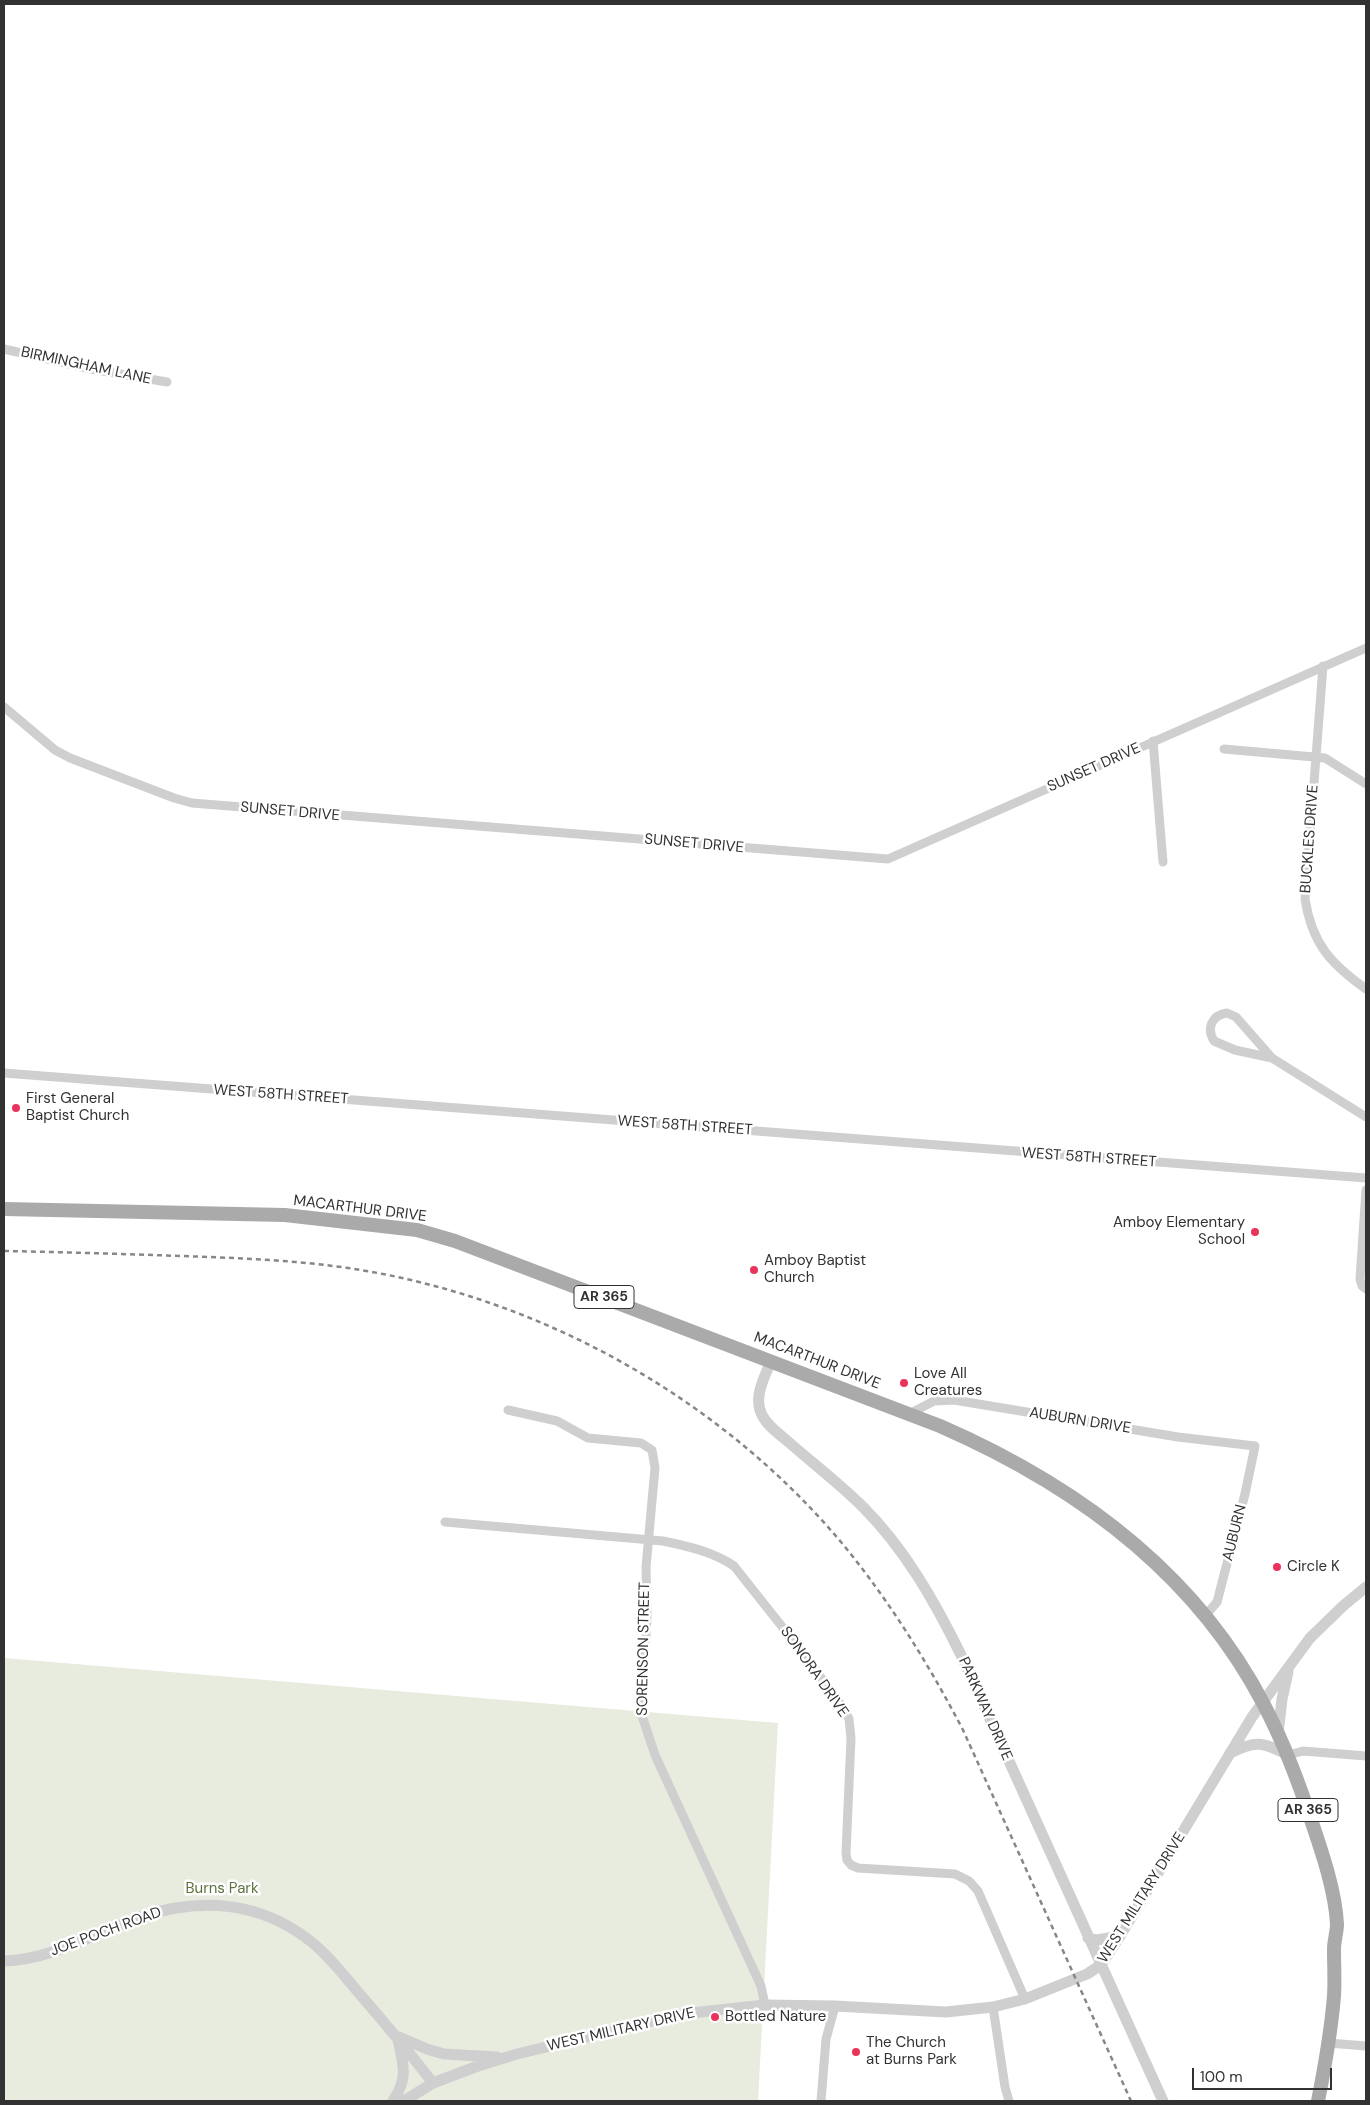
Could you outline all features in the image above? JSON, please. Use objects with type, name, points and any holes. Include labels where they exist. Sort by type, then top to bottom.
[{"type":"main road","name":"MACARTHUR DRIVE","points":[[4,1209],[285,1215],[416,1230],[455,1241],[909,1414],[1005,1455],[1066,1491],[1115,1527],[1147,1555],[1205,1616],[1233,1653],[1263,1702],[1288,1755],[1320,1846],[1337,1925],[1334,1947],[1334,1993],[1328,2044],[1318,2101]]},
{"type":"street","name":"BIRMINGHAM LANE","points":[[4,349],[91,369],[168,382]]},
{"type":"street","name":"SUNSET DRIVE","points":[[4,707],[55,750],[70,758],[174,798],[192,803],[888,859],[1366,648]]},
{"type":"street","name":"BUCKLES DRIVE","points":[[1323,666],[1305,890],[1307,910],[1313,933],[1323,951],[1336,967],[1366,989]]},
{"type":"street","points":[[1153,741],[1163,862]]},
{"type":"street","points":[[1224,749],[1328,759],[1366,784]]},
{"type":"street","points":[[1272,1058],[1235,1050],[1215,1042],[1210,1032],[1210,1024],[1216,1017],[1223,1014],[1233,1015],[1255,1037],[1272,1058],[1366,1117]]},
{"type":"street","name":"WEST 58TH STREET","points":[[4,1073],[1366,1178]]},
{"type":"street","points":[[1366,1190],[1360,1279],[1362,1286],[1366,1289]]},
{"type":"street","name":"PARKWAY DRIVE","points":[[771,1361],[760,1393],[760,1408],[763,1416],[777,1432],[863,1507],[897,1547],[938,1610],[961,1655],[1163,2101]]},
{"type":"street","name":"AUBURN DRIVE","points":[[909,1414],[934,1401],[954,1400],[1255,1446]]},
{"type":"street","name":"SORENSON STREET","points":[[508,1410],[557,1421],[588,1438],[641,1443],[652,1450],[655,1468],[646,1567],[647,1618],[642,1719],[655,1755],[761,1986],[766,2005]]},
{"type":"street","name":"AUBURN","points":[[1205,1616],[1217,1602],[1255,1446]]},
{"type":"street","name":"SONORA DRIVE","points":[[445,1522],[648,1540],[688,1546],[724,1560],[734,1566],[750,1584],[842,1706],[849,1719],[851,1738],[847,1860],[851,1865],[858,1868],[955,1874],[969,1881],[978,1891],[1025,1999]]},
{"type":"street","name":"WEST MILITARY DRIVE","points":[[404,2101],[433,2083],[508,2057],[682,2014],[766,2005],[835,2006],[946,2012],[993,2007],[1025,1999],[1076,1980],[1101,1965],[1230,1753],[1263,1702],[1310,1638],[1366,1587]]},
{"type":"street","points":[[1278,1734],[1282,1699],[1289,1668]]},
{"type":"street","points":[[1230,1753],[1256,1744],[1266,1745],[1288,1755],[1303,1751],[1366,1756]]},
{"type":"street","name":"JOE POCH ROAD","points":[[4,1961],[38,1956],[144,1916],[170,1909],[212,1904],[243,1908],[277,1920],[310,1940],[333,1963],[397,2036],[433,2083]]},
{"type":"street","points":[[1088,1938],[1106,1939],[1120,1936]]},
{"type":"street","points":[[821,2101],[826,2039],[835,2006]]},
{"type":"street","points":[[993,2007],[1005,2087],[1009,2101]]},
{"type":"street","points":[[393,2101],[402,2084],[404,2074],[397,2036]]},
{"type":"street","name":"JOE POCH ROAD","points":[[397,2036],[444,2054],[508,2057]]},
{"type":"street","points":[[1328,2044],[1366,2046]]},
{"type":"green space","name":"Burns Park","points":[[4,1658],[778,1723],[758,2101],[4,2101]]},
{"type":"railway","points":[[4,1251],[286,1261],[348,1268],[418,1282],[487,1302],[555,1329],[619,1361],[681,1399],[739,1442],[792,1489],[841,1542],[875,1586],[922,1656],[963,1730],[1131,2101]]},
{"type":"place","name":"First General Baptist Church","points":[[16,1108]]},
{"type":"place","name":"Amboy Elementary School","points":[[1255,1232]]},
{"type":"place","name":"Amboy Baptist Church","points":[[754,1270]]},
{"type":"place","name":"Love All Creatures","points":[[904,1383]]},
{"type":"place","name":"Circle K","points":[[1277,1567]]},
{"type":"place","name":"Bottled Nature","points":[[715,2017]]},
{"type":"place","name":"The Church at Burns Park","points":[[856,2052]]}]
